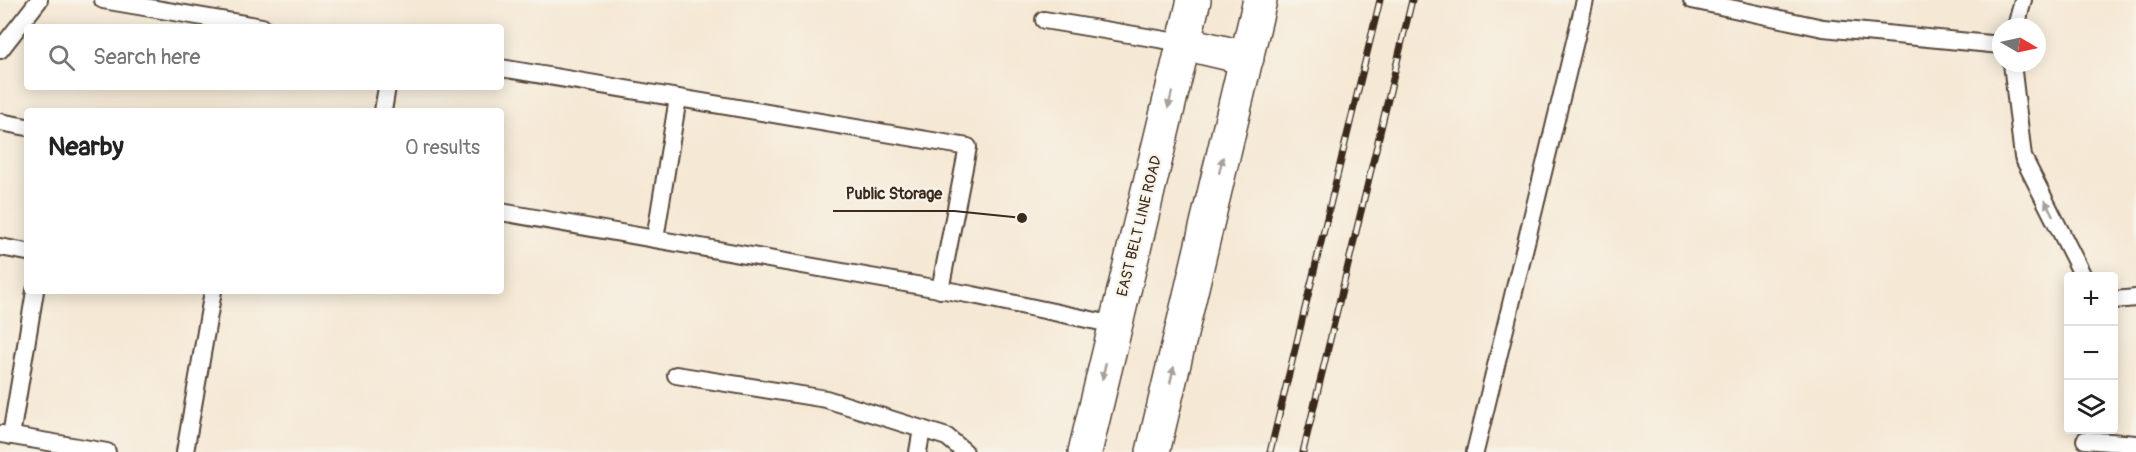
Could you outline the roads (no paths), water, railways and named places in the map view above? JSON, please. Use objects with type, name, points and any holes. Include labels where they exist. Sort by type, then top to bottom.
[{"type":"main road","name":"EAST BELT LINE ROAD","points":[[1085,452],[1194,0]]},
{"type":"main road","points":[[1153,452],[1260,0]]},
{"type":"main road","points":[[1183,43],[1247,58]]},
{"type":"lane","points":[[0,50],[39,0]]},
{"type":"lane","points":[[103,0],[244,24]]},
{"type":"lane","points":[[1475,452],[1585,0]]},
{"type":"lane","points":[[1692,0],[1823,28],[1992,44]]},
{"type":"lane","points":[[2018,18],[2023,0]]},
{"type":"lane","points":[[1044,20],[1183,43]]},
{"type":"lane","points":[[504,69],[968,147],[940,290]]},
{"type":"lane","points":[[2013,72],[2023,157],[2082,272]]},
{"type":"lane","points":[[384,108],[386,90]]},
{"type":"lane","points":[[655,239],[678,98]]},
{"type":"lane","points":[[0,122],[24,126]]},
{"type":"lane","points":[[504,213],[940,290],[1115,325]]},
{"type":"lane","points":[[0,248],[24,252]]},
{"type":"lane","points":[[34,294],[6,435],[107,452]]},
{"type":"lane","points":[[185,452],[212,294]]},
{"type":"lane","points":[[2118,300],[2136,298]]},
{"type":"lane","points":[[676,375],[826,399],[947,437],[965,452]]},
{"type":"lane","points":[[918,452],[922,429]]},
{"type":"lane","points":[[2084,441],[2136,444]]},
{"type":"railway","points":[[1270,452],[1380,0]]},
{"type":"railway","points":[[1303,452],[1412,0]]},
{"type":"place","name":"Public Storage","points":[[1022,218]]}]
